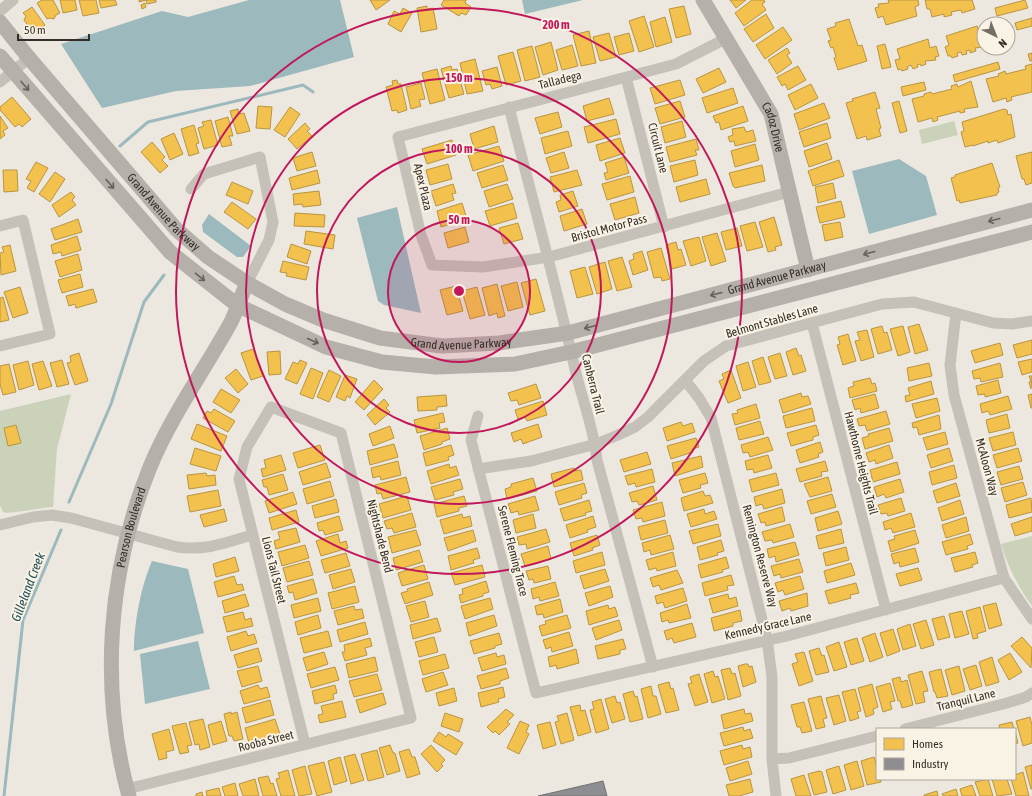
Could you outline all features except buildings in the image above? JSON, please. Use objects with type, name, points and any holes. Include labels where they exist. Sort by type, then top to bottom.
[{"type":"street","points":[[0,11],[12,0]]},
{"type":"street","name":"Cadoz Drive","points":[[703,0],[725,39],[760,94],[770,114],[808,270]]},
{"type":"street","name":"Grand Avenue Parkway","points":[[0,22],[29,58],[176,229],[208,257],[247,284],[285,304],[323,320],[380,338],[442,346],[499,343],[568,333],[1032,210]]},
{"type":"street","name":"Talladega","points":[[398,137],[676,64],[725,39]]},
{"type":"street","name":"Grand Avenue Parkway","points":[[0,56],[170,252],[237,305],[326,347],[382,362],[436,367],[515,364],[571,352],[1032,232]]},
{"type":"street","points":[[0,82],[29,58]]},
{"type":"street","name":"Circuit Lane","points":[[626,77],[664,227]]},
{"type":"street","name":"Canberra Trail","points":[[510,107],[568,333],[571,352],[596,444],[597,460],[653,667]]},
{"type":"street","name":"Apex Plaza","points":[[398,137],[420,235],[432,265]]},
{"type":"street","points":[[191,189],[204,174],[260,157],[273,222],[269,240],[247,284]]},
{"type":"street","name":"Bristol Motor Pass","points":[[432,265],[483,267],[549,257],[664,227],[788,192]]},
{"type":"street","points":[[0,226],[23,220],[50,334],[0,346]]},
{"type":"street","name":"Pearson Boulevard","points":[[128,792],[114,716],[111,660],[115,600],[128,534],[150,467],[179,410],[232,320],[247,284]]},
{"type":"street","name":"Belmont Stables Lane","points":[[478,468],[531,461],[596,444],[634,427],[648,417],[704,361],[726,346],[882,304],[914,302],[993,322],[1012,324],[1032,321]]},
{"type":"street","name":"McAloon Way","points":[[956,313],[950,365],[954,396],[1004,578],[1032,619]]},
{"type":"street","name":"Hawthorne Heights Trail","points":[[812,323],[886,610]]},
{"type":"street","name":"Remington Reserve Way","points":[[685,380],[699,398],[711,418],[768,640],[772,677],[772,759],[776,796]]},
{"type":"street","name":"Lions Tail Street","points":[[271,407],[247,447],[239,479],[305,744]]},
{"type":"street","name":"Nightshade Bend","points":[[271,407],[341,433],[411,718]]},
{"type":"street","name":"Serene Fleming Trace","points":[[478,416],[471,440],[536,693]]},
{"type":"street","points":[[0,525],[33,517],[52,515],[71,518],[177,547],[195,549],[209,548],[252,536]]},
{"type":"street","name":"Kennedy Grace Lane","points":[[536,693],[768,640],[1004,578]]},
{"type":"street","name":"Tranquil Lane","points":[[909,728],[1007,703],[1026,697],[1032,692]]},
{"type":"street","name":"Rooba Street","points":[[128,792],[305,744],[411,718]]},
{"type":"street","points":[[772,759],[789,758],[876,736]]},
{"type":"green space","points":[[954,121],[958,135],[922,144],[919,130]]},
{"type":"green space","points":[[71,394],[57,449],[53,507],[6,513],[3,512],[0,506],[0,411]]},
{"type":"green space","points":[[1032,536],[1032,606],[1014,576],[1001,544]]},
{"type":"water","points":[[249,0],[340,0],[354,57],[250,86],[176,91],[102,108],[61,44],[162,11],[188,17]]},
{"type":"water","points":[[522,0],[583,0],[525,14]]},
{"type":"water","points":[[899,159],[926,176],[937,215],[869,234],[852,171]]},
{"type":"water","points":[[397,207],[421,313],[384,305],[378,301],[357,218]]},
{"type":"water","points":[[209,214],[251,246],[243,257],[237,257],[203,232],[202,225]]},
{"type":"water","points":[[152,561],[188,569],[204,633],[134,651],[135,629],[139,605]]},
{"type":"water","points":[[198,641],[210,689],[145,704],[140,654]]},
{"type":"waterway","points":[[120,146],[148,122],[303,85],[313,92]]},
{"type":"waterway","name":"Gilleland Creek","points":[[69,502],[111,404],[144,302],[164,275]]},
{"type":"waterway","name":"Gilleland Creek","points":[[4,796],[23,620],[61,530]]}]
